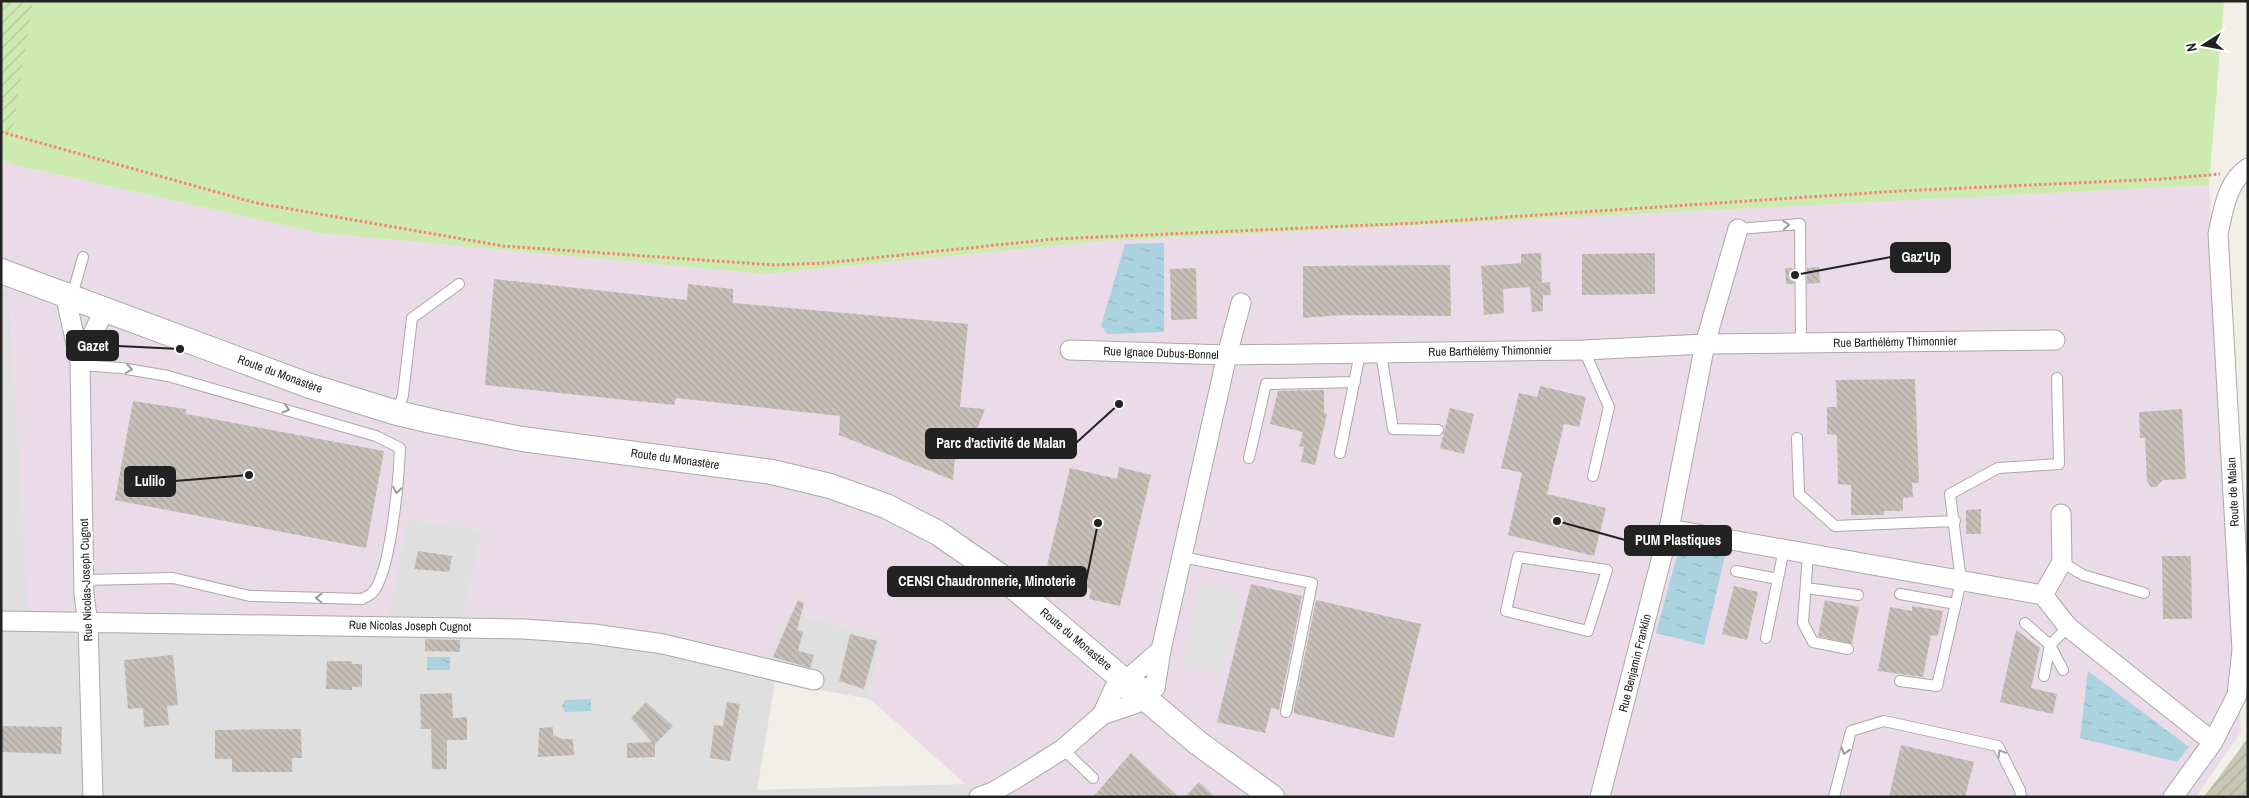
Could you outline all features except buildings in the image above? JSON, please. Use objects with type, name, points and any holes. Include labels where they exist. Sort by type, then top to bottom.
[{"type":"street","name":"Route de Malan","points":[[2173,797],[2213,742],[2237,694],[2242,650],[2218,234],[2225,199],[2244,171]]},
{"type":"street","name":"Rue Benjamin Franklin","points":[[1600,797],[1669,529],[1705,344],[1738,229]]},
{"type":"street","name":"Route du Monastère","points":[[1,271],[105,308],[310,386],[397,413],[522,438],[772,472],[830,486],[886,506],[938,533],[971,554],[1003,578],[1198,743],[1272,797]]},
{"type":"street","name":"Rue Nicolas-Joseph Cugnot","points":[[69,295],[80,364],[84,580],[88,623],[93,797]]},
{"type":"street","name":"Rue Ignace Dubus-Bonnel","points":[[1070,350],[1227,355],[1240,303]]},
{"type":"street","name":"Rue Nicolas-Joseph Cugnot","points":[[80,364],[105,308]]},
{"type":"street","name":"Rue Barthélémy Thimonnier","points":[[1227,355],[1584,350],[1705,344],[2055,340]]},
{"type":"street","points":[[988,795],[1063,749],[1102,715],[1138,703],[1131,676],[1161,650],[1227,355]]},
{"type":"street","points":[[2043,595],[2062,562],[2061,514]]},
{"type":"street","points":[[1669,529],[2043,595],[2068,627],[2213,742]]},
{"type":"street","name":"Rue Nicolas Joseph Cugnot","points":[[1,621],[479,627],[586,634],[663,644],[814,680]]},
{"type":"lane","points":[[1738,229],[1800,224],[1801,343]]},
{"type":"lane","points":[[69,295],[83,257]]},
{"type":"lane","points":[[397,413],[402,395],[412,318],[459,284]]},
{"type":"lane","points":[[1584,350],[1609,407],[1593,476]]},
{"type":"lane","points":[[1340,453],[1360,353]]},
{"type":"lane","points":[[1381,353],[1393,429],[1438,430]]},
{"type":"lane","points":[[80,364],[121,368],[194,382],[376,436],[400,448],[399,478],[383,572],[373,593],[362,599],[250,596],[172,578],[84,580]]},
{"type":"lane","points":[[1900,682],[1937,686],[1961,581],[1950,494],[1998,468],[2059,464],[2056,378]]},
{"type":"lane","points":[[1249,458],[1266,384],[1355,382]]},
{"type":"lane","points":[[1797,438],[1799,494],[1836,526],[1954,521]]},
{"type":"lane","points":[[1766,638],[1784,549]]},
{"type":"lane","points":[[1808,554],[1803,623],[1813,642],[1848,649]]},
{"type":"lane","points":[[1182,557],[1312,583],[1286,712]]},
{"type":"lane","points":[[1518,557],[1606,570],[1588,631],[1506,611],[1518,557]]},
{"type":"lane","points":[[2062,562],[2084,575],[2144,593]]},
{"type":"lane","points":[[1736,571],[1778,579]]},
{"type":"lane","points":[[1806,588],[1858,595]]},
{"type":"lane","points":[[1900,594],[1956,604]]},
{"type":"lane","points":[[2025,623],[2050,645],[2063,670]]},
{"type":"lane","points":[[2044,676],[2050,645],[2068,627]]},
{"type":"lane","points":[[1834,797],[1850,731],[1884,721],[1998,746],[2020,790],[2021,797]]},
{"type":"lane","points":[[1063,749],[1093,778]]},
{"type":"path","points":[[1,132],[256,203],[503,246],[774,264],[825,263],[1054,239],[1417,223],[1899,191],[2162,179],[2244,171]]},
{"type":"shaded area","points":[[1,158],[11,164],[319,233],[764,274],[1106,241],[2209,185],[2241,732],[2196,797],[980,797],[870,699],[882,637],[789,612],[768,659],[462,618],[483,530],[407,518],[389,617],[28,612],[9,291],[1,289]]},
{"type":"shaded area","points":[[1,289],[9,291],[29,612],[388,617],[407,518],[483,530],[463,618],[789,612],[882,637],[870,699],[775,682],[757,790],[966,784],[980,797],[1,797]]},
{"type":"shaded area","points":[[1200,583],[1242,593],[1224,673],[1182,664]]},
{"type":"shaded area","points":[[2248,738],[2248,797],[2204,797]]},
{"type":"green space","points":[[1,1],[2224,1],[2209,185],[1106,241],[764,274],[319,233],[11,164],[1,158]]},
{"type":"green space","points":[[1,1],[33,1],[12,135],[1,132]]},
{"type":"water","points":[[1164,243],[1164,332],[1108,334],[1101,326],[1125,244]]},
{"type":"water","points":[[1679,548],[1726,552],[1704,645],[1656,633]]},
{"type":"water","points":[[427,657],[450,657],[450,670],[427,670]]},
{"type":"water","points":[[2088,671],[2189,747],[2177,762],[2080,738]]},
{"type":"water","points":[[591,699],[591,711],[565,712],[562,706],[565,700]]},
{"type":"place","name":"Gaz'Up","points":[[1795,275]]},
{"type":"place","name":"Gazet","points":[[180,349]]},
{"type":"place","name":"Parc d'activité de Malan","points":[[1119,404]]},
{"type":"place","name":"Lulilo","points":[[249,475]]},
{"type":"place","name":"PUM Plastiques","points":[[1557,521]]},
{"type":"place","name":"CENSI Chaudronnerie, Minoterie","points":[[1098,523]]}]
